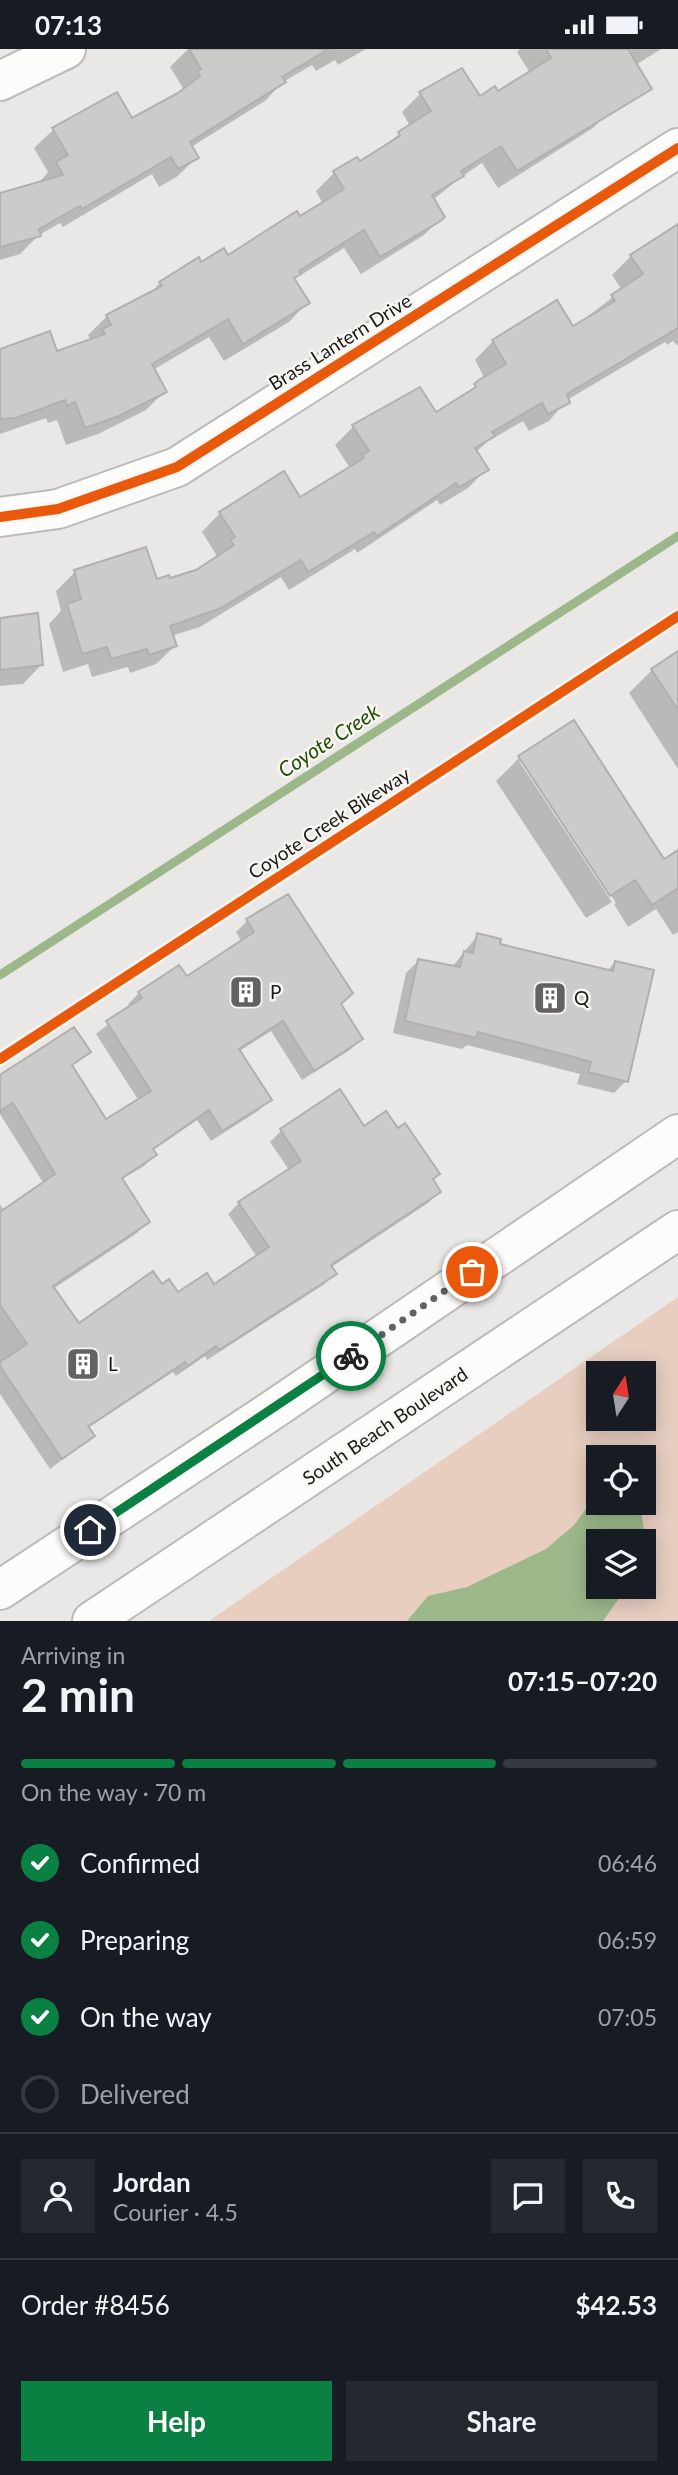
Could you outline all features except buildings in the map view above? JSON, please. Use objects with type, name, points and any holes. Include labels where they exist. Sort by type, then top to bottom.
[{"type":"main road","points":[[0,81],[66,49]]},
{"type":"main road","name":"Brass Lantern Drive","points":[[0,517],[58,509],[177,467],[678,148]]},
{"type":"main road","points":[[0,1590],[271,1411],[678,1134]]},
{"type":"main road","name":"South Beach Boulevard","points":[[92,1621],[678,1230]]},
{"type":"shaded area","points":[[678,1297],[678,1621],[209,1621]]},
{"type":"shaded area","points":[[586,1509],[586,1515],[642,1515],[644,1529],[586,1529],[586,1599],[619,1599],[603,1621],[407,1621],[428,1596],[467,1587],[546,1549],[574,1525]]},
{"type":"waterway","name":"Coyote Creek","points":[[0,975],[678,536]]},
{"type":"cycle path","points":[[0,517],[58,509],[177,467],[678,148]]},
{"type":"cycle path","name":"Coyote Creek Bikeway","points":[[0,1059],[678,616]]},
{"type":"way so far","points":[[351,1356],[472,1272]]},
{"type":"place","name":"P","points":[[246,992]]},
{"type":"place","name":"Q","points":[[550,998]]},
{"type":"place","name":"L","points":[[83,1364]]},
{"type":"route","points":[[90,1530],[351,1356]]}]
